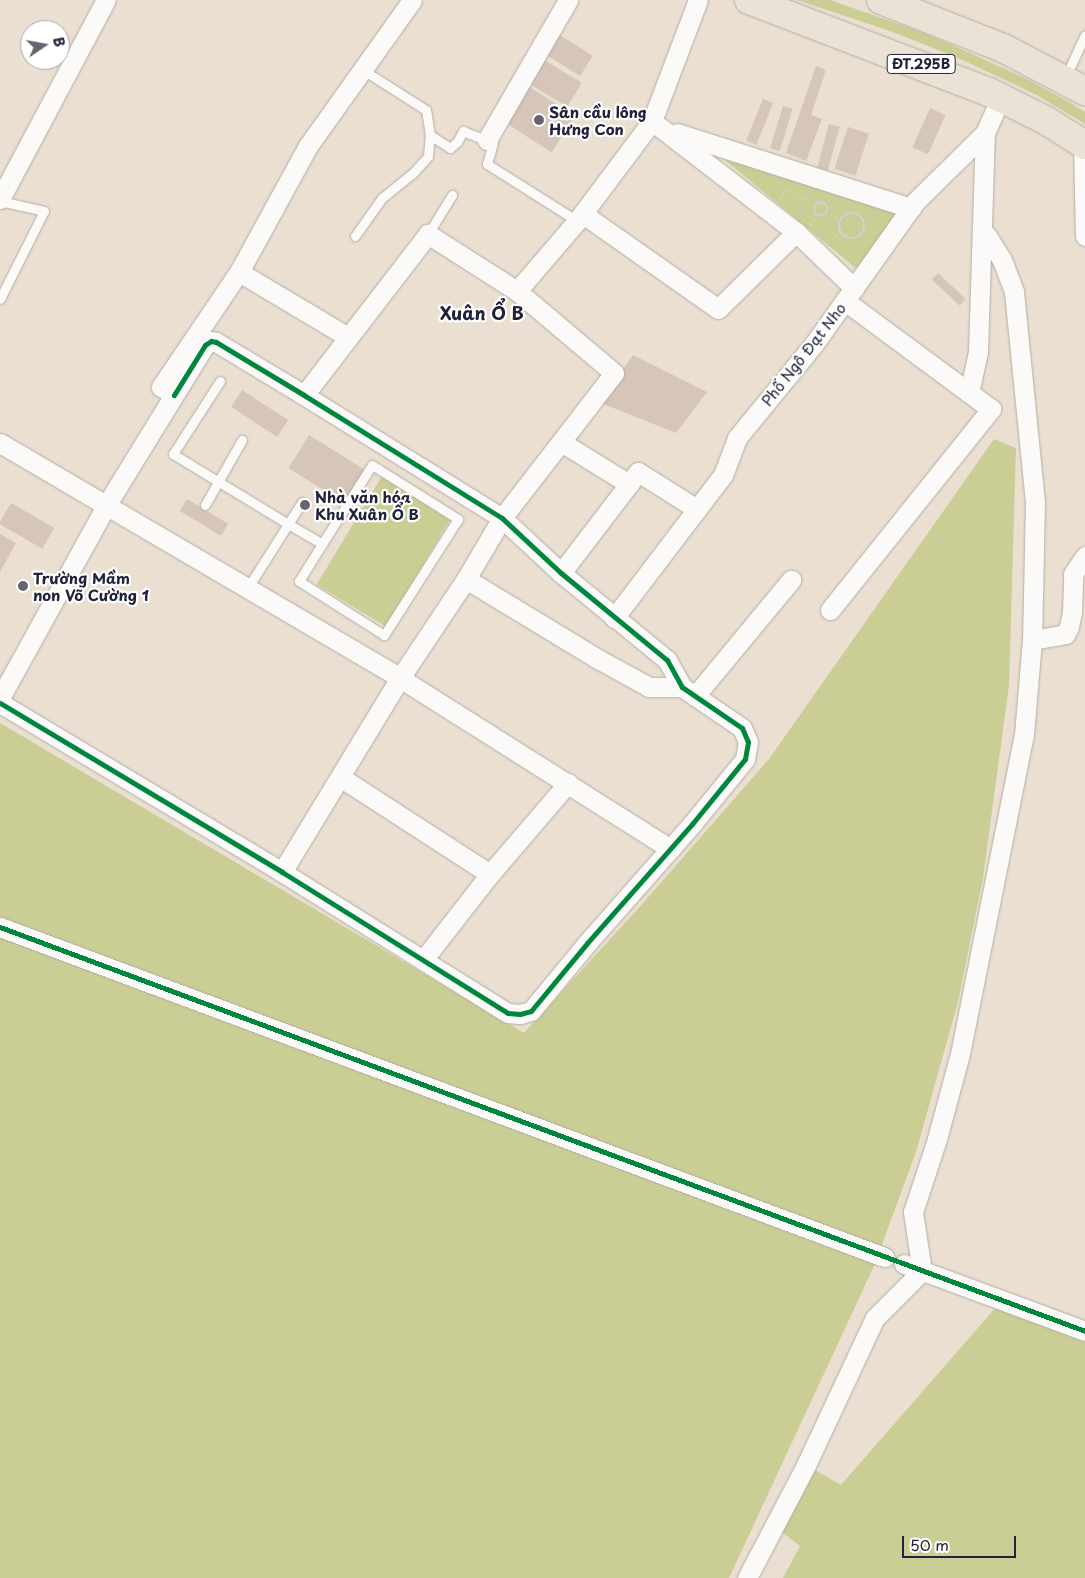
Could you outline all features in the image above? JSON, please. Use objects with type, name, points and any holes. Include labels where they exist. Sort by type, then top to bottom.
[{"type":"main road","name":"ĐT.295B","points":[[749,0],[934,69],[1000,97],[1047,121],[1084,144]]},
{"type":"main road","name":"ĐT.295B","points":[[881,0],[921,14],[1003,48],[1075,85]]},
{"type":"street","points":[[0,200],[106,0]]},
{"type":"street","points":[[174,395],[161,387],[239,272],[308,146],[412,0]]},
{"type":"street","points":[[487,140],[568,0]]},
{"type":"street","points":[[517,291],[659,125],[698,0]]},
{"type":"street","name":"Phố Ngô Đạt Nho","points":[[614,618],[723,475],[737,438],[814,344],[911,208],[985,133],[1000,97]]},
{"type":"street","points":[[659,125],[911,208]]},
{"type":"street","points":[[659,125],[801,225],[850,294],[969,393],[991,409],[830,610]]},
{"type":"street","points":[[969,393],[978,352],[985,133]]},
{"type":"street","points":[[1084,144],[1085,236]]},
{"type":"street","points":[[580,218],[718,309],[801,225]]},
{"type":"street","points":[[922,1271],[913,1212],[937,1139],[960,1054],[1024,735],[1032,640],[1035,501],[1014,292],[1002,260],[987,236],[982,233]]},
{"type":"street","points":[[282,872],[400,678],[466,579],[502,518],[614,373],[517,291],[428,234],[304,394]]},
{"type":"street","points":[[239,272],[348,337]]},
{"type":"street","points":[[0,698],[107,504],[205,345],[211,341],[304,394],[502,518],[561,573],[667,660],[688,692],[742,728],[748,747],[745,759],[671,849],[527,1013],[508,1013],[282,872],[0,703]]},
{"type":"street","points":[[0,442],[400,678],[671,849]]},
{"type":"street","points":[[561,442],[629,484]]},
{"type":"street","points":[[561,573],[638,472],[697,509]]},
{"type":"street","points":[[1032,640],[1064,634],[1069,627],[1072,612],[1073,574],[1085,556]]},
{"type":"street","points":[[466,579],[598,659],[649,687],[688,692]]},
{"type":"street","points":[[688,692],[791,580]]},
{"type":"street","points":[[340,777],[490,874]]},
{"type":"street","points":[[423,960],[490,874],[568,783]]},
{"type":"street","points":[[0,927],[884,1257]]},
{"type":"street","points":[[904,1264],[1085,1331]]},
{"type":"street","points":[[746,1578],[806,1465],[875,1318],[922,1271]]},
{"type":"lane","points":[[1075,85],[1085,36]]},
{"type":"lane","points":[[355,236],[382,198],[412,174],[428,156],[430,135],[426,110],[363,70]]},
{"type":"lane","points":[[430,135],[450,148],[457,142],[463,131],[493,143],[487,164],[580,218]]},
{"type":"lane","points":[[428,234],[452,195]]},
{"type":"lane","points":[[0,200],[44,211],[0,299]]},
{"type":"lane","points":[[220,381],[173,454],[322,544]]},
{"type":"lane","points":[[205,505],[242,440]]},
{"type":"lane","points":[[372,465],[458,519],[384,635],[299,581],[322,544],[372,465]]},
{"type":"lane","points":[[247,588],[302,502]]},
{"type":"path","points":[[778,202],[786,189],[806,199]]},
{"type":"path","points":[[801,225],[806,199],[810,191]]},
{"type":"path","points":[[816,215],[814,207],[821,201],[827,204],[827,213]]},
{"type":"path","points":[[801,225],[816,215],[822,216],[827,213]]},
{"type":"path","points":[[827,213],[840,220]]},
{"type":"path","points":[[855,213],[862,218],[863,232],[855,238],[847,238],[841,232],[840,220],[846,214],[855,213]]},
{"type":"path","points":[[827,241],[841,232]]},
{"type":"green space","points":[[797,0],[830,0],[924,33],[1027,79],[1069,102],[1085,112],[1085,124],[1037,95],[956,57],[890,31]]},
{"type":"green space","points":[[707,145],[898,211],[858,270]]},
{"type":"green space","points":[[994,439],[1016,448],[1009,685],[983,878],[958,1002],[916,1152],[874,1266],[729,1578],[0,1578],[0,723],[524,1033],[645,901],[769,759]]},
{"type":"green space","points":[[382,476],[451,518],[386,627],[317,585]]},
{"type":"green space","points":[[997,1306],[1085,1339],[1085,1578],[783,1578],[800,1546],[782,1532],[815,1470],[841,1485]]},
{"type":"building","points":[[558,34],[593,56],[580,76],[545,54]]},
{"type":"building","points":[[544,60],[582,83],[567,107],[530,84]]},
{"type":"building","points":[[816,66],[826,70],[811,115],[822,119],[806,161],[786,153]]},
{"type":"building","points":[[528,86],[575,116],[552,153],[505,122]]},
{"type":"building","points":[[763,99],[773,103],[756,145],[746,141]]},
{"type":"building","points":[[783,106],[793,109],[780,151],[770,148]]},
{"type":"building","points":[[930,108],[946,115],[928,154],[913,147]]},
{"type":"building","points":[[829,124],[840,127],[828,170],[817,167]]},
{"type":"building","points":[[848,127],[869,134],[855,176],[834,169]]},
{"type":"building","points":[[938,273],[966,299],[960,305],[932,280]]},
{"type":"building","points":[[633,355],[707,392],[676,433],[601,403]]},
{"type":"building","points":[[242,390],[288,420],[277,437],[231,407]]},
{"type":"building","points":[[309,435],[365,470],[344,503],[288,468]]},
{"type":"building","points":[[187,499],[228,524],[221,536],[180,511]]},
{"type":"building","points":[[11,503],[54,528],[42,549],[0,524]]},
{"type":"building","points":[[0,534],[16,543],[0,572]]},
{"type":"cycle path","points":[[0,703],[282,872],[508,1013],[520,1014],[531,1011],[588,942],[692,824],[745,759],[748,742],[742,728],[682,687],[667,660],[561,573],[502,518],[216,342],[211,341],[205,345],[174,395]]},
{"type":"cycle path","points":[[0,927],[1085,1331]]},
{"type":"place","name":"Sân cầu lông Hưng Con","points":[[539,120]]},
{"type":"place","name":"Nhà văn hóa Khu Xuân Ổ B","points":[[305,505]]},
{"type":"place","name":"Trường Mầm non Võ Cường 1","points":[[23,586]]},
{"type":"district","name":"Xuân Ổ B","points":[[482,313]]}]
